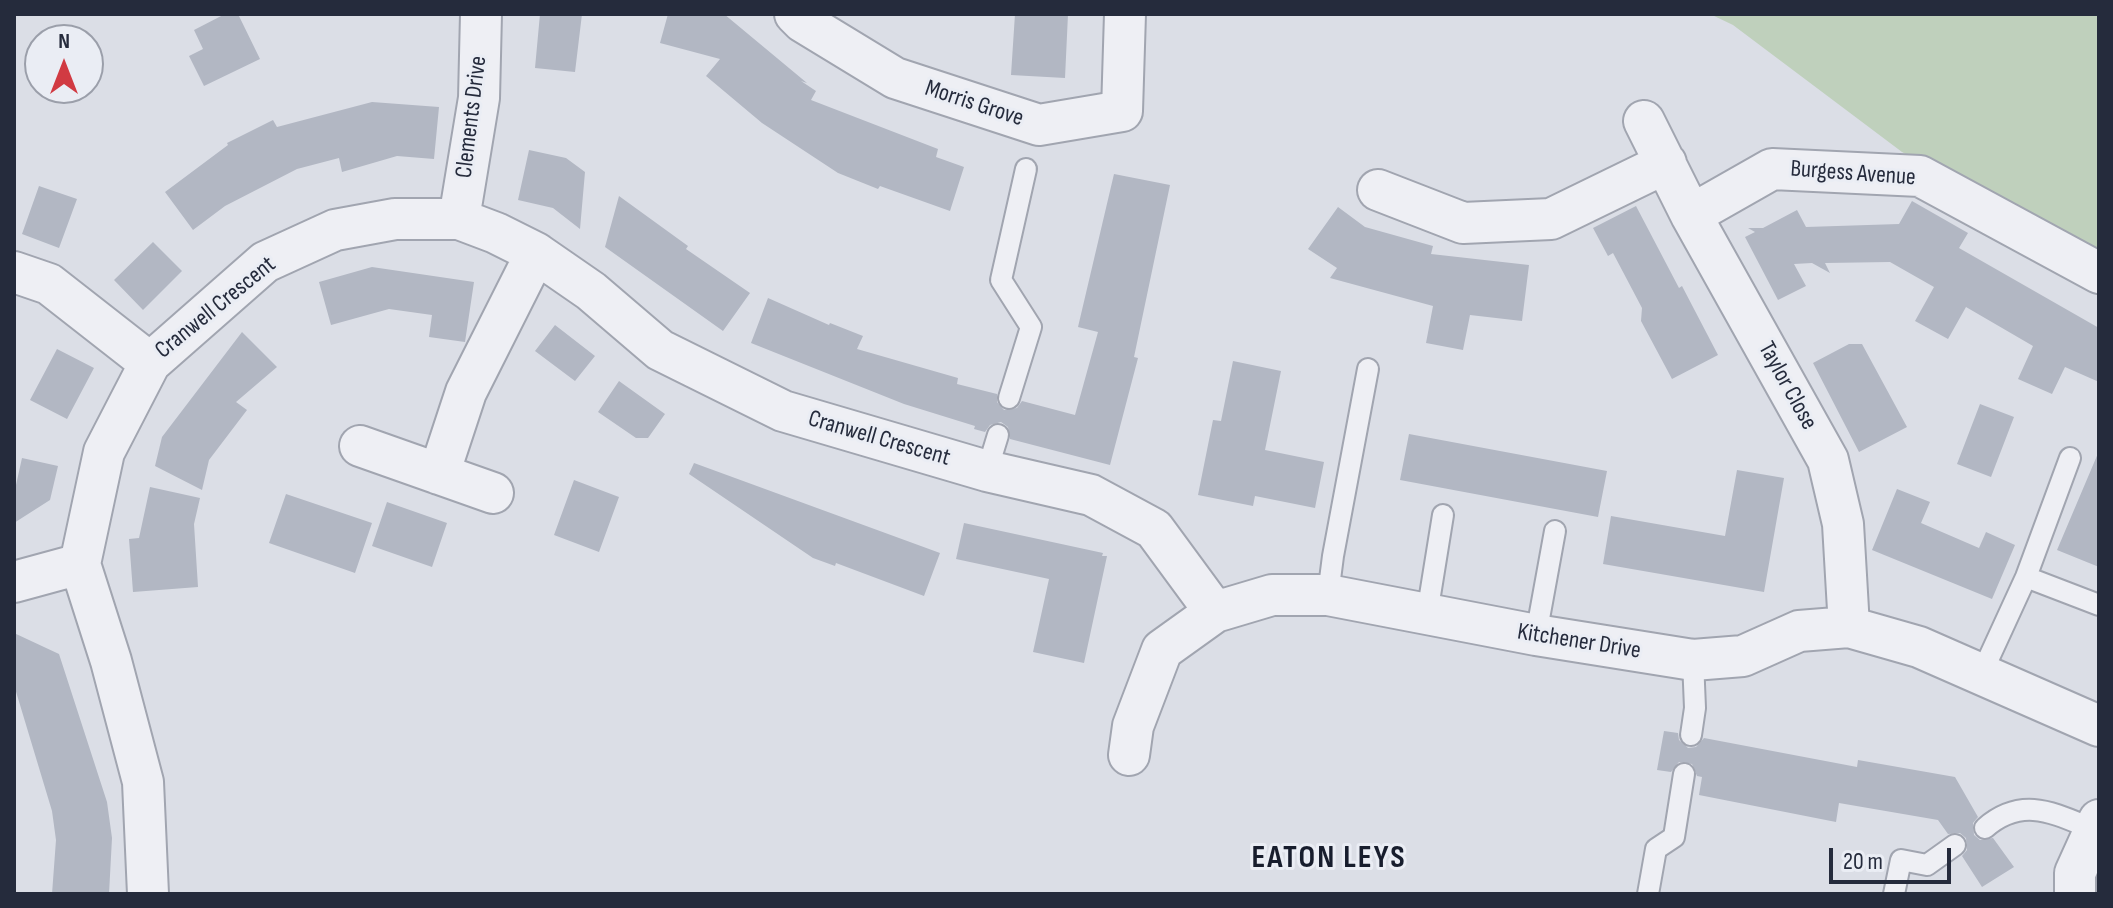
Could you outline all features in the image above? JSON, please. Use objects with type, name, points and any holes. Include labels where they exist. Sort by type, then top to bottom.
[{"type":"street","name":"Clements Drive","points":[[459,219],[479,98],[481,14]]},
{"type":"street","name":"Morris Grove","points":[[795,14],[803,22],[895,78],[1039,125],[1122,111],[1125,14]]},
{"type":"street","name":"Taylor Close","points":[[1644,121],[1691,215],[1828,460],[1843,524],[1849,627]]},
{"type":"street","points":[[1378,190],[1463,223],[1551,219],[1666,163]]},
{"type":"street","name":"Burgess Avenue","points":[[1691,215],[1772,169],[1920,176],[2099,273]]},
{"type":"street","name":"Cranwell Crescent","points":[[148,894],[143,782],[111,661],[80,564],[104,452],[150,363],[265,262],[335,230],[395,219],[459,219],[496,233],[536,253],[591,291],[660,350],[783,411],[993,453],[1091,495],[1154,529],[1215,612]]},
{"type":"street","points":[[439,474],[466,392],[536,253]]},
{"type":"street","points":[[14,272],[49,284],[150,363]]},
{"type":"street","points":[[360,446],[493,493]]},
{"type":"street","points":[[14,582],[80,564]]},
{"type":"street","name":"Kitchener Drive","points":[[1129,755],[1133,726],[1162,650],[1215,612],[1272,595],[1328,595],[1536,635],[1693,660],[1743,656],[1799,631],[1849,627],[1919,647],[2099,726]]},
{"type":"street","points":[[2075,894],[2075,873],[2097,825]]},
{"type":"lane","points":[[1009,398],[1031,327],[1001,280],[1026,169]]},
{"type":"lane","points":[[1328,595],[1368,369]]},
{"type":"lane","points":[[1981,675],[2026,577],[2070,458]]},
{"type":"lane","points":[[1427,614],[1443,515]]},
{"type":"lane","points":[[1536,635],[1555,531]]},
{"type":"lane","points":[[2026,577],[2099,605]]},
{"type":"lane","points":[[1691,735],[1695,708],[1693,660]]},
{"type":"lane","points":[[1648,894],[1656,849],[1674,837],[1684,774]]},
{"type":"lane","points":[[1985,828],[2016,811],[2042,809],[2097,825]]},
{"type":"lane","points":[[1894,894],[1901,860],[1927,865],[1955,845]]},
{"type":"green space","points":[[1710,14],[2099,14],[2099,256],[1902,152],[1733,25]]},
{"type":"building","points":[[225,14],[238,14],[260,59],[204,86],[189,56],[203,49],[194,30]]},
{"type":"building","points":[[540,14],[582,14],[575,72],[535,68]]},
{"type":"building","points":[[668,14],[724,14],[816,91],[811,100],[938,149],[936,157],[964,167],[950,211],[838,173],[762,123],[706,76],[720,59],[660,43]]},
{"type":"building","points":[[1015,14],[1068,14],[1065,78],[1011,75]]},
{"type":"building","points":[[372,102],[439,107],[434,159],[397,156],[342,172],[339,158],[297,169],[225,206],[193,230],[165,192],[227,143],[273,120],[277,127]]},
{"type":"building","points":[[529,150],[566,158],[585,172],[580,229],[553,208],[518,200]]},
{"type":"building","points":[[1114,174],[1170,185],[1134,357],[1138,358],[1110,465],[1010,439],[1008,427],[1001,422],[990,425],[985,432],[974,429],[975,426],[904,404],[751,343],[768,298],[829,325],[863,336],[857,349],[958,378],[957,384],[997,394],[997,402],[1004,410],[1017,408],[1022,401],[1075,415],[1098,332],[1078,327]]},
{"type":"building","points":[[39,186],[77,199],[59,248],[22,234]]},
{"type":"building","points":[[619,196],[688,246],[686,249],[750,293],[723,331],[605,247]]},
{"type":"building","points":[[1912,201],[1968,233],[1959,248],[2099,328],[2099,382],[2065,367],[2052,394],[2018,379],[2033,346],[1966,307],[1948,339],[1915,321],[1934,287],[1890,262],[1825,263],[1830,273],[1812,263],[1794,264],[1806,286],[1778,300],[1745,237],[1755,232],[1748,228],[1763,228],[1797,210],[1806,227],[1899,224]]},
{"type":"building","points":[[1636,206],[1718,355],[1672,379],[1641,321],[1642,308],[1613,253],[1608,256],[1593,228]]},
{"type":"building","points":[[1338,207],[1365,227],[1433,246],[1431,254],[1529,265],[1522,321],[1470,315],[1463,350],[1426,343],[1433,306],[1330,278],[1337,268],[1308,249]]},
{"type":"building","points":[[153,242],[182,271],[143,310],[114,280]]},
{"type":"building","points":[[372,267],[474,282],[465,342],[429,337],[432,315],[389,309],[331,325],[319,282]]},
{"type":"building","points":[[555,325],[595,356],[575,381],[535,351]]},
{"type":"building","points":[[242,332],[277,367],[236,402],[247,410],[209,460],[202,490],[155,466],[162,437]]},
{"type":"building","points":[[1849,344],[1862,344],[1907,427],[1859,452],[1813,363]]},
{"type":"building","points":[[57,349],[94,368],[67,419],[30,400]]},
{"type":"building","points":[[1233,361],[1281,371],[1265,450],[1324,462],[1315,508],[1255,496],[1253,506],[1198,495],[1213,420],[1221,421]]},
{"type":"building","points":[[619,381],[665,414],[648,438],[636,438],[598,412]]},
{"type":"building","points":[[1980,404],[2014,417],[1991,477],[1957,464]]},
{"type":"building","points":[[1409,434],[1607,471],[1598,517],[1400,480]]},
{"type":"building","points":[[2099,451],[2099,567],[2057,550]]},
{"type":"building","points":[[22,458],[58,466],[50,500],[14,523],[14,494]]},
{"type":"building","points":[[694,463],[940,553],[924,596],[836,563],[835,566],[813,558],[689,474]]},
{"type":"building","points":[[1737,470],[1784,478],[1764,592],[1603,564],[1611,516],[1725,536]]},
{"type":"building","points":[[574,480],[619,497],[599,552],[554,535]]},
{"type":"building","points":[[150,487],[200,498],[194,524],[198,587],[133,592],[129,539],[139,538]]},
{"type":"building","points":[[1897,489],[1930,502],[1921,523],[1979,548],[1986,532],[2015,545],[1992,599],[1872,550]]},
{"type":"building","points":[[286,494],[372,523],[355,573],[269,543]]},
{"type":"building","points":[[387,502],[447,523],[432,567],[372,546]]},
{"type":"building","points":[[964,523],[1107,556],[1084,663],[1033,652],[1049,579],[956,559]]},
{"type":"building","points":[[14,633],[59,654],[107,802],[112,838],[109,894],[52,894],[56,840],[52,811],[14,685]]},
{"type":"building","points":[[1664,731],[1678,733],[1679,740],[1688,748],[1696,747],[1704,738],[1857,767],[1858,760],[1955,777],[1978,817],[1973,823],[1974,835],[1980,840],[1993,838],[2014,867],[1982,887],[1962,856],[1967,850],[1966,838],[1960,833],[1948,834],[1938,820],[1839,803],[1836,822],[1699,795],[1702,777],[1697,776],[1692,764],[1679,762],[1671,772],[1657,770]]},
{"type":"district","name":"EATON LEYS","points":[[1329,859]]}]
